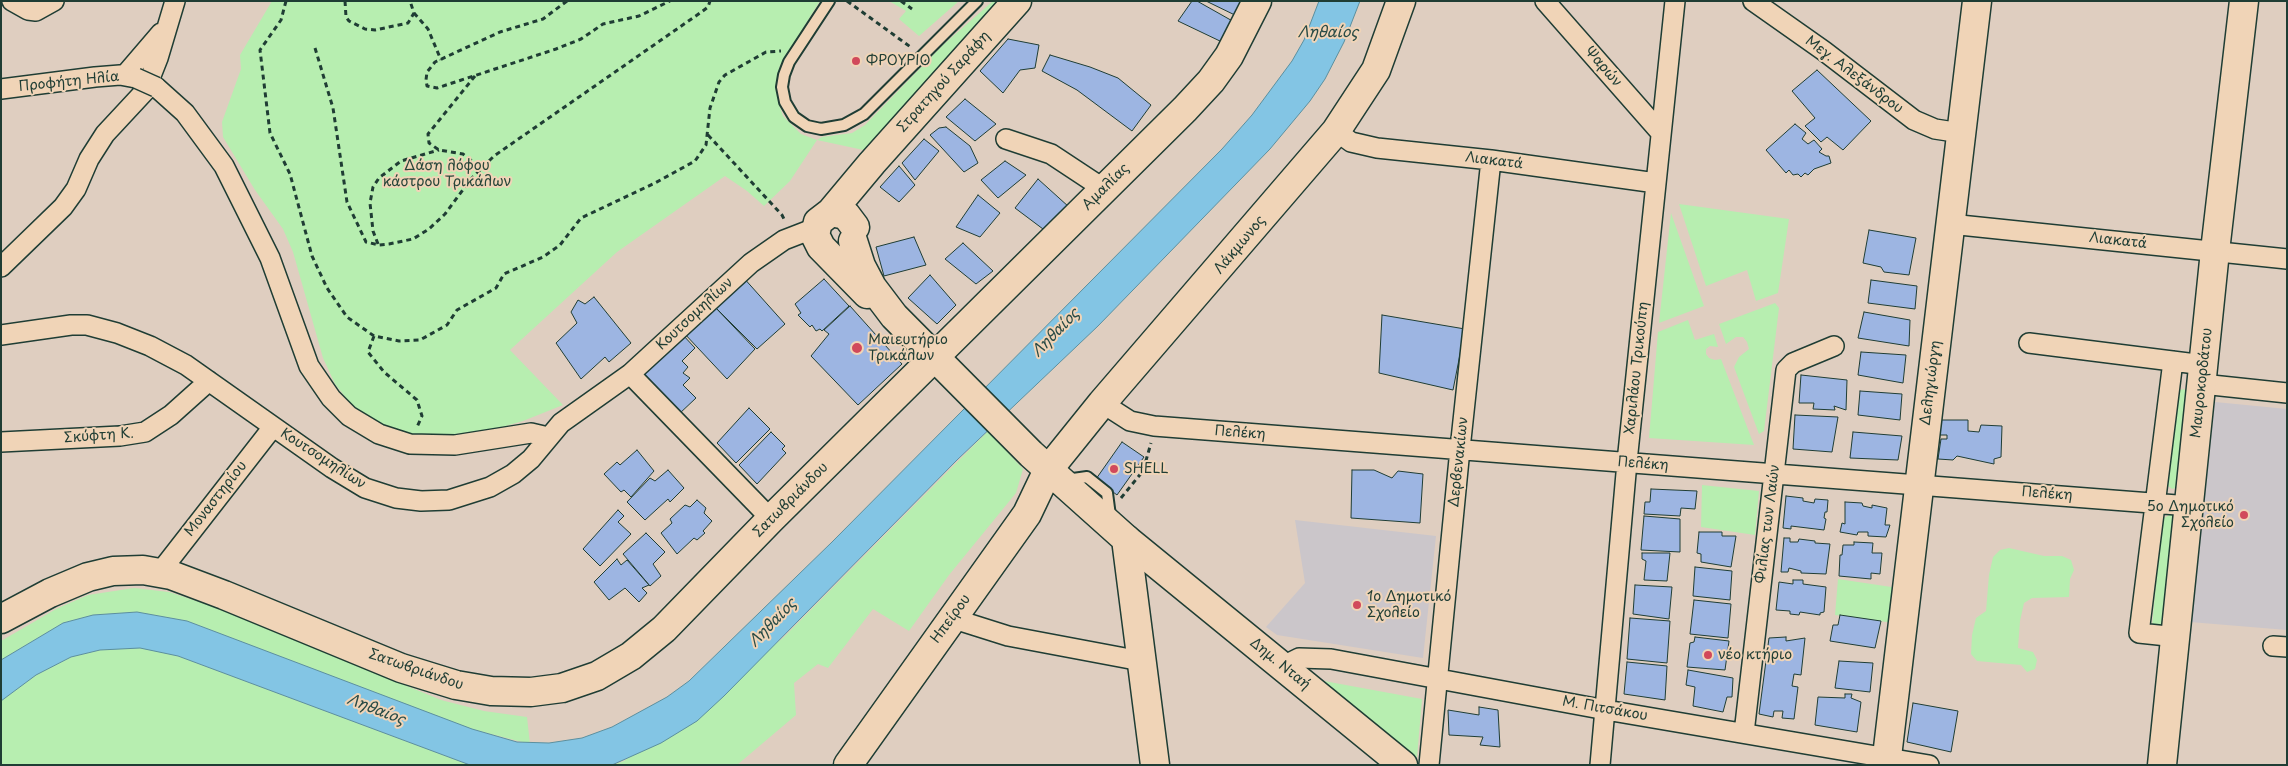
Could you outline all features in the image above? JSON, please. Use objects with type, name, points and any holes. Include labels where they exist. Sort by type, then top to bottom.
[{"type":"street","points":[[12,1],[28,10],[36,11],[54,1]]},
{"type":"street","points":[[1,267],[63,207],[76,189],[89,160],[105,134],[145,91],[167,30],[175,1]]},
{"type":"street","name":"Στρατηγού Σαράφη","points":[[872,163],[1017,1]]},
{"type":"street","name":"Αμαλίας","points":[[941,363],[1104,189],[1211,81],[1230,56],[1257,1]]},
{"type":"street","name":"Λάκμωνος","points":[[1047,468],[1336,132],[1376,70],[1401,1]]},
{"type":"street","points":[[1376,70],[1392,51],[1418,1]]},
{"type":"street","name":"Ψαρών","points":[[1545,1],[1661,133]]},
{"type":"street","name":"Χαριλάου Τρικούπη","points":[[1600,765],[1627,462],[1675,1]]},
{"type":"street","name":"Μεγ. Αλεξάνδρου","points":[[1753,1],[1824,51],[1914,120],[1935,129],[1961,133]]},
{"type":"street","name":"Δεληγιώργη","points":[[1886,761],[1977,1]]},
{"type":"street","name":"Μαυροκορδάτου","points":[[2162,765],[2177,637],[2215,252],[2244,1]]},
{"type":"street","points":[[167,30],[162,32],[130,76],[156,87],[194,125],[236,186],[266,249],[304,352],[321,386],[341,409],[358,422],[379,434],[410,444],[455,446],[531,433],[548,437]]},
{"type":"street","name":"Προφήτη Ηλία","points":[[1,90],[72,79],[130,76]]},
{"type":"street","name":"Λιακατά","points":[[1336,132],[1351,142],[1377,148],[1491,160],[1656,183]]},
{"type":"street","points":[[1006,139],[1051,154],[1104,189]]},
{"type":"street","name":"Δερβενακίων","points":[[1429,765],[1491,160]]},
{"type":"street","points":[[815,231],[872,163]]},
{"type":"street","points":[[815,231],[831,252],[840,252],[848,248],[854,234],[855,198],[872,163]]},
{"type":"street","points":[[815,231],[846,215],[854,234],[861,266],[872,288],[894,316],[1047,468],[1118,524],[1131,577],[1140,661],[1155,765]]},
{"type":"street","name":"Λιακατά","points":[[1950,224],[2287,259]]},
{"type":"street","points":[[815,231],[874,301],[894,316]]},
{"type":"street","name":"Κουτσομηλίων","points":[[1,334],[71,325],[101,328],[150,346],[208,381],[332,468],[365,488],[396,498],[421,501],[456,498],[496,484],[527,463],[548,437],[569,417],[630,374],[751,263],[815,231]]},
{"type":"street","points":[[2029,343],[2173,361],[2203,374],[2287,393]]},
{"type":"street","name":"Φιλίας των Λαών","points":[[1744,734],[1786,370],[1793,363],[1834,346]]},
{"type":"street","points":[[2173,361],[2139,632],[2177,637]]},
{"type":"street","name":"Σατωβριάνδου","points":[[1,619],[50,593],[88,577],[130,570],[160,572],[224,594],[401,668],[431,678],[473,689],[531,692],[578,684],[597,676],[631,656],[664,629],[771,519],[941,363]]},
{"type":"street","points":[[630,374],[771,519]]},
{"type":"street","name":"Σκύφτη Κ.","points":[[1,442],[120,436],[145,432],[171,415],[208,381]]},
{"type":"street","name":"Πελέκη","points":[[1102,403],[1130,421],[1154,426],[2190,506]]},
{"type":"street","name":"Μοναστηρίου","points":[[160,572],[273,426]]},
{"type":"street","name":"Ηπείρου","points":[[848,765],[1027,514],[1047,468]]},
{"type":"street","name":"Δημ. Νταή","points":[[1118,524],[1157,562],[1403,765]]},
{"type":"street","points":[[1131,577],[1144,565],[1157,562]]},
{"type":"street","points":[[952,618],[1008,636],[1140,661]]},
{"type":"street","name":"Μ. Πιτσάκου","points":[[1283,666],[1299,658],[1324,658],[1886,761],[1929,765]]},
{"type":"lane","points":[[829,1],[792,56],[784,75],[782,87],[786,102],[800,122],[821,129],[844,125],[864,114],[977,1]]},
{"type":"path","points":[[345,1],[346,16],[349,21],[365,29],[382,30],[402,26],[410,20],[414,13]]},
{"type":"path","points":[[410,1],[414,13],[428,29],[441,60]]},
{"type":"path","points":[[567,1],[543,19],[500,32],[441,60],[427,72],[427,86],[431,88],[476,75],[580,39],[603,24],[638,16],[670,1]]},
{"type":"path","points":[[315,48],[333,108],[347,202],[366,242],[378,245],[413,239],[429,229],[445,214],[481,168],[530,129],[700,13],[708,7],[710,1]]},
{"type":"path","points":[[847,1],[922,55]]},
{"type":"path","points":[[901,1],[912,9]]},
{"type":"path","points":[[286,2],[280,20],[260,50],[270,133],[290,174],[312,256],[328,288],[348,316],[374,336],[399,341],[420,340],[447,325],[457,310],[496,288],[504,274],[543,257],[560,245],[581,218],[656,183],[695,161],[706,145],[710,108],[716,88],[725,75],[774,50],[792,56]]},
{"type":"path","points":[[476,75],[428,134],[429,143],[439,150],[463,154],[481,168]]},
{"type":"path","points":[[708,134],[782,215],[815,231]]},
{"type":"path","points":[[378,245],[373,231],[370,203],[373,187],[378,178],[401,161],[439,150]]},
{"type":"path","points":[[374,336],[368,352],[384,372],[418,400],[422,416],[410,444]]},
{"type":"path","points":[[1118,524],[1143,471],[1154,426]]},
{"type":"shaded area","name":"5ο Δημοτικό Σχολείο","points":[[2215,402],[2287,409],[2287,630],[2190,622]]},
{"type":"shaded area","name":"1ο Δημοτικό Σχολείο","points":[[1295,520],[1436,536],[1423,658],[1277,635],[1266,627],[1305,583]]},
{"type":"green space","name":"Δάση λόφου κάστρου Τρικάλων","points":[[272,1],[820,1],[780,65],[777,83],[778,101],[783,116],[801,134],[817,140],[790,181],[764,206],[747,191],[725,176],[617,252],[510,350],[563,405],[523,421],[492,430],[427,437],[401,433],[363,415],[350,403],[335,384],[323,358],[293,252],[283,229],[255,190],[223,137],[222,122],[241,69],[240,55]]},
{"type":"green space","points":[[889,1],[959,1],[919,36],[899,19],[906,11]]},
{"type":"green space","points":[[993,1],[1002,1],[868,151],[817,140],[822,137],[852,133],[865,125],[943,45]]},
{"type":"green space","points":[[1679,204],[1789,219],[1778,293],[1756,301],[1747,270],[1706,286]]},
{"type":"green space","points":[[1671,213],[1704,306],[1659,323]]},
{"type":"green space","points":[[1775,303],[1779,308],[1764,431],[1759,434],[1734,367],[1739,357],[1749,349],[1747,342],[1743,337],[1736,337],[1726,344],[1719,324]]},
{"type":"green space","points":[[1688,320],[1695,340],[1714,334],[1718,347],[1710,346],[1706,349],[1706,354],[1709,358],[1715,360],[1721,359],[1754,445],[1649,438],[1658,332]]},
{"type":"green space","points":[[2183,389],[2188,391],[2178,487],[2172,489],[2167,485],[2178,391]]},
{"type":"green space","points":[[988,431],[1023,469],[1016,493],[949,575],[909,631],[873,609],[828,668],[818,664],[794,683],[796,715],[737,765],[612,765],[624,761],[783,638]]},
{"type":"green space","points":[[1702,485],[1759,491],[1755,535],[1701,527]]},
{"type":"green space","points":[[2171,514],[2176,518],[2166,627],[2152,626],[2162,519]]},
{"type":"green space","points":[[2009,548],[2044,556],[2062,556],[2071,560],[2074,570],[2070,579],[2069,597],[2032,598],[2024,603],[2020,621],[2018,648],[2033,652],[2037,660],[2035,669],[2027,672],[2021,665],[1977,661],[1971,654],[1972,635],[1976,618],[1986,611],[1989,575],[1993,557],[2000,550]]},
{"type":"green space","points":[[1838,579],[1898,588],[1894,623],[1835,615]]},
{"type":"green space","points":[[134,588],[169,592],[221,609],[441,700],[484,711],[527,717],[530,744],[471,729],[187,621],[137,612],[93,615],[63,623],[1,660],[1,641],[56,609],[88,595]]},
{"type":"green space","points":[[129,647],[151,649],[178,656],[470,765],[1,765],[1,701],[36,675],[71,657],[100,650]]},
{"type":"green space","points":[[1324,681],[1422,699],[1417,758]]},
{"type":"water","name":"Ληθαίος","points":[[1319,1],[1360,1],[1344,42],[1325,79],[1310,101],[1270,149],[1098,326],[957,460],[724,696],[697,721],[661,743],[612,765],[470,765],[178,656],[140,648],[100,650],[71,657],[36,675],[1,701],[1,660],[63,623],[93,615],[137,612],[187,621],[472,729],[517,742],[549,743],[582,738],[612,727],[667,697],[689,681],[832,542],[1222,149],[1252,115],[1292,61],[1304,40]]},
{"type":"building","points":[[1192,1],[1197,1],[1236,23],[1222,42],[1178,21]]},
{"type":"building","points":[[1206,1],[1249,1],[1241,18]]},
{"type":"building","points":[[1008,39],[1039,45],[1035,68],[1020,70],[1003,93],[980,71]]},
{"type":"building","points":[[1050,55],[1118,78],[1151,105],[1132,131],[1077,90],[1042,71]]},
{"type":"building","points":[[1817,70],[1871,121],[1843,150],[1827,137],[1821,142],[1805,126],[1815,118],[1792,91]]},
{"type":"building","points":[[965,99],[996,124],[975,141],[946,117]]},
{"type":"building","points":[[1795,124],[1806,133],[1802,139],[1808,144],[1814,140],[1822,149],[1819,152],[1829,156],[1831,163],[1814,169],[1808,175],[1805,173],[1801,177],[1798,174],[1793,175],[1789,170],[1786,173],[1766,150]]},
{"type":"building","points":[[946,127],[970,146],[978,163],[964,172],[930,135],[939,128]]},
{"type":"building","points":[[924,139],[939,151],[915,180],[902,163]]},
{"type":"building","points":[[1005,161],[1026,175],[998,198],[981,180]]},
{"type":"building","points":[[899,166],[915,185],[899,202],[880,187]]},
{"type":"building","points":[[1038,179],[1069,207],[1047,232],[1015,208]]},
{"type":"building","points":[[978,195],[1000,213],[980,237],[956,227]]},
{"type":"building","points":[[1869,230],[1916,238],[1909,275],[1884,272],[1881,267],[1863,263]]},
{"type":"building","points":[[914,237],[926,265],[884,276],[876,247]]},
{"type":"building","points":[[963,243],[993,271],[976,284],[945,259]]},
{"type":"building","points":[[930,275],[956,305],[937,324],[908,298]]},
{"type":"building","points":[[742,276],[785,324],[757,349],[713,305]]},
{"type":"building","points":[[824,279],[849,306],[822,331],[820,329],[816,331],[812,325],[810,327],[798,315],[801,313],[795,304]]},
{"type":"building","points":[[1871,280],[1917,286],[1915,309],[1868,303]]},
{"type":"building","points":[[594,297],[631,343],[609,362],[605,357],[581,379],[556,343],[577,323],[571,312],[578,300],[585,304]]},
{"type":"building","points":[[713,305],[755,349],[727,379],[683,332]]},
{"type":"building","points":[[850,306],[902,364],[858,405],[811,356],[829,334],[824,330]]},
{"type":"building","points":[[1864,312],[1910,320],[1909,346],[1858,338]]},
{"type":"building","points":[[1382,315],[1465,329],[1453,390],[1379,373]]},
{"type":"building","points":[[682,334],[695,348],[682,361],[688,367],[683,373],[690,378],[683,385],[696,398],[679,414],[639,373]]},
{"type":"building","points":[[1861,352],[1906,355],[1903,383],[1858,375]]},
{"type":"building","points":[[1801,375],[1847,380],[1846,410],[1834,406],[1835,410],[1813,409],[1814,403],[1799,403]]},
{"type":"building","points":[[1860,391],[1902,394],[1900,420],[1858,415]]},
{"type":"building","points":[[749,408],[770,429],[736,463],[717,443]]},
{"type":"building","points":[[1795,415],[1838,417],[1832,452],[1793,449]]},
{"type":"building","points":[[1941,420],[1968,420],[1968,431],[1979,432],[1981,425],[2002,426],[2001,457],[1994,459],[1994,464],[1957,456],[1953,460],[1938,459],[1941,439],[1947,439],[1947,435],[1940,435]]},
{"type":"building","points":[[771,432],[785,446],[782,449],[786,453],[757,484],[739,465]]},
{"type":"building","points":[[1853,432],[1902,436],[1898,460],[1850,458]]},
{"type":"building","points":[[1122,442],[1144,457],[1117,495],[1096,479]]},
{"type":"building","points":[[637,450],[654,471],[631,497],[624,490],[621,492],[604,474],[617,462],[620,465]]},
{"type":"building","points":[[668,470],[684,488],[670,502],[668,499],[645,520],[627,502],[650,478],[655,481]]},
{"type":"building","points":[[1352,470],[1374,470],[1392,478],[1398,471],[1423,474],[1420,523],[1351,518]]},
{"type":"building","points":[[1651,489],[1697,491],[1695,509],[1681,508],[1680,516],[1644,514],[1645,502],[1650,502]]},
{"type":"building","points":[[1786,496],[1803,498],[1803,501],[1814,503],[1815,499],[1828,500],[1827,512],[1825,512],[1824,518],[1826,519],[1824,530],[1791,526],[1791,529],[1783,528]]},
{"type":"building","points":[[697,500],[706,508],[704,513],[712,521],[703,531],[705,533],[697,540],[694,538],[677,554],[661,533],[672,523],[670,519],[685,505],[690,507]]},
{"type":"building","points":[[1845,502],[1862,503],[1863,506],[1872,508],[1872,505],[1887,508],[1885,525],[1890,525],[1886,537],[1868,536],[1868,532],[1858,532],[1857,535],[1840,532],[1842,523],[1845,524]]},
{"type":"building","points":[[618,510],[624,516],[618,522],[631,534],[600,566],[583,549]]},
{"type":"building","points":[[1644,516],[1680,519],[1680,552],[1641,550]]},
{"type":"building","points":[[1699,532],[1722,532],[1722,536],[1736,536],[1731,567],[1701,562],[1701,554],[1697,553]]},
{"type":"building","points":[[646,533],[665,552],[653,564],[661,576],[650,586],[623,554]]},
{"type":"building","points":[[1784,538],[1790,538],[1790,542],[1798,542],[1799,539],[1830,544],[1826,574],[1801,573],[1801,571],[1789,568],[1788,572],[1781,572]]},
{"type":"building","points":[[1854,542],[1873,543],[1872,553],[1882,553],[1880,574],[1871,573],[1871,579],[1839,576],[1840,555],[1842,555],[1843,545],[1854,545]]},
{"type":"building","points":[[1642,553],[1670,553],[1667,581],[1644,580],[1646,561],[1642,559]]},
{"type":"building","points":[[617,559],[621,565],[627,560],[649,585],[642,588],[647,593],[639,602],[625,588],[609,600],[594,582]]},
{"type":"building","points":[[1695,567],[1732,571],[1730,600],[1693,596]]},
{"type":"building","points":[[1793,580],[1803,580],[1803,584],[1826,587],[1824,612],[1820,613],[1820,615],[1800,612],[1799,615],[1790,614],[1790,611],[1776,610],[1779,582],[1793,584]]},
{"type":"building","points":[[1635,585],[1672,587],[1669,619],[1633,614]]},
{"type":"building","points":[[1694,600],[1731,604],[1728,638],[1690,634]]},
{"type":"building","points":[[1840,615],[1881,621],[1875,648],[1830,641],[1833,625],[1838,625]]},
{"type":"building","points":[[1630,618],[1670,621],[1667,663],[1627,659]]},
{"type":"building","name":"νέο κτήριο","points":[[1695,637],[1729,641],[1725,670],[1687,667],[1690,643],[1694,642]]},
{"type":"building","points":[[1786,637],[1786,641],[1805,638],[1801,675],[1794,674],[1792,686],[1798,687],[1794,719],[1782,718],[1783,711],[1774,711],[1773,717],[1759,714],[1769,638]]},
{"type":"building","points":[[1839,661],[1873,663],[1870,692],[1835,688]]},
{"type":"building","points":[[1627,662],[1667,666],[1665,700],[1624,694]]},
{"type":"building","points":[[1688,670],[1733,678],[1732,697],[1727,697],[1723,712],[1693,706],[1695,687],[1686,685]]},
{"type":"building","points":[[1845,694],[1852,694],[1851,698],[1861,702],[1857,732],[1815,725],[1818,697],[1845,698]]},
{"type":"building","points":[[1913,703],[1958,711],[1951,752],[1907,742]]},
{"type":"building","points":[[1479,707],[1498,710],[1500,747],[1480,745],[1483,737],[1449,735],[1448,710],[1479,715]]},
{"type":"place","name":"ΦΡΟΥΡΙΟ","points":[[856,61]]},
{"type":"place","name":"Μαιευτήριο Τρικάλων","points":[[857,348]]},
{"type":"place","name":"SHELL","points":[[1114,469]]},
{"type":"place","name":"5ο Δημοτικό Σχολείο","points":[[2244,515]]},
{"type":"place","name":"1ο Δημοτικό Σχολείο","points":[[1357,605]]},
{"type":"place","name":"νέο κτήριο","points":[[1708,655]]}]
